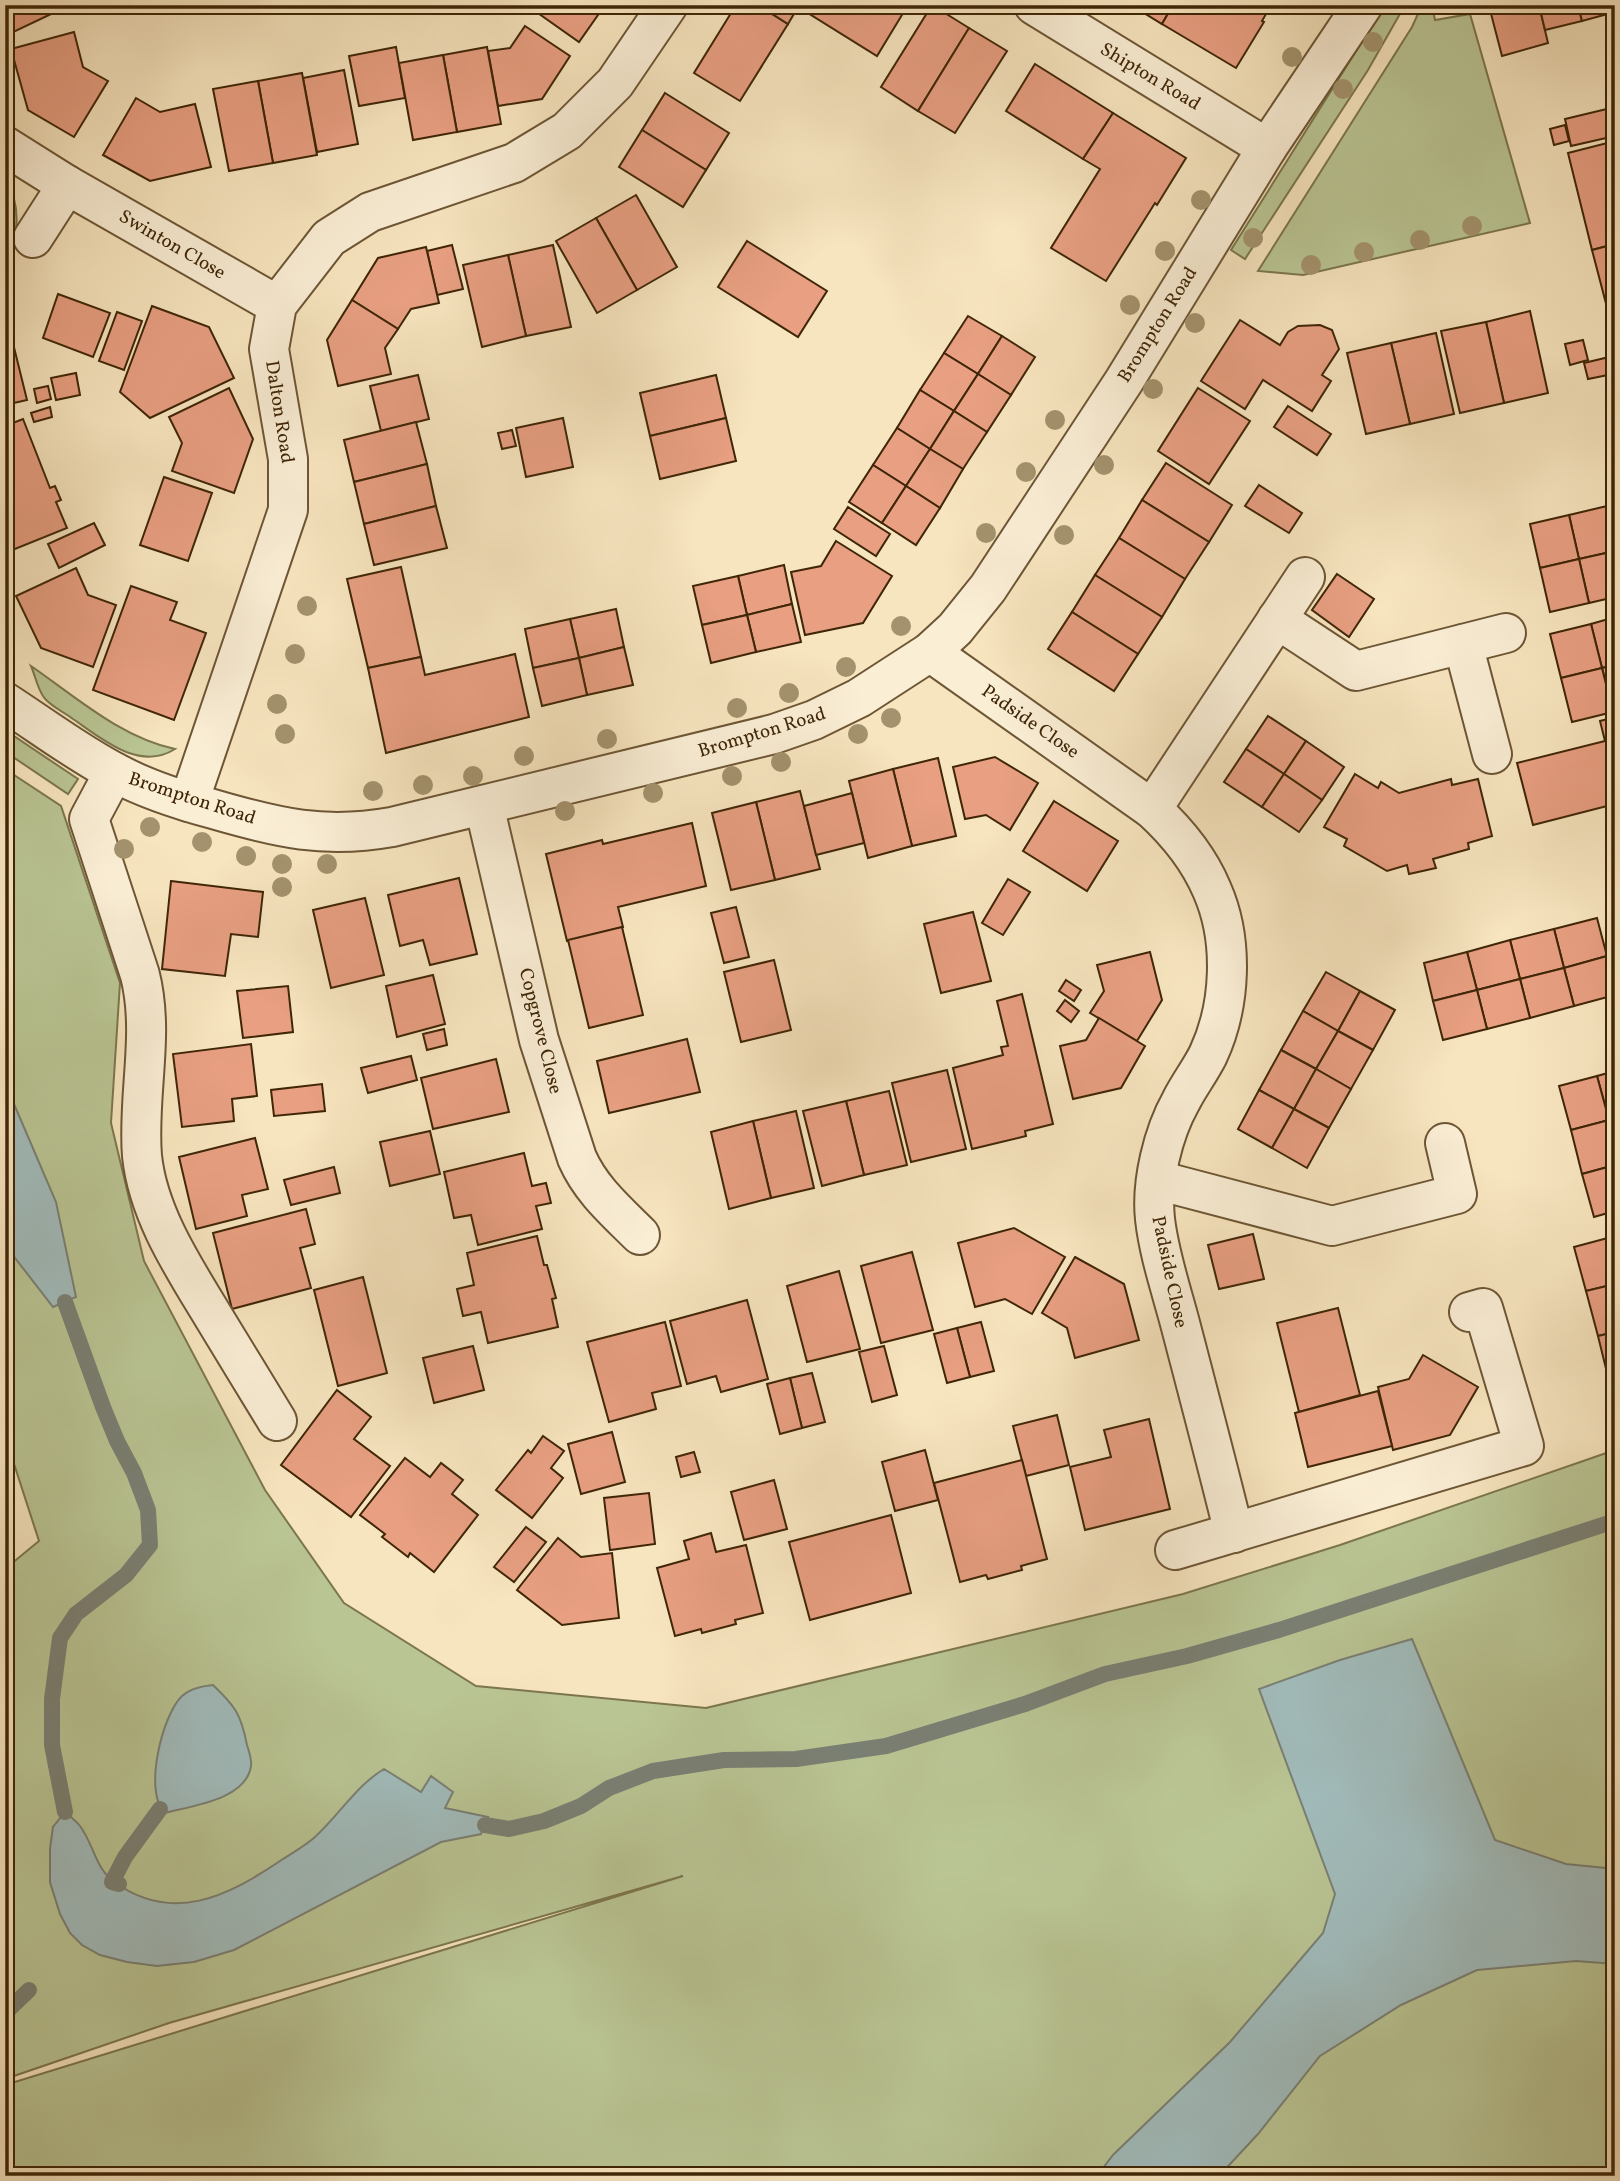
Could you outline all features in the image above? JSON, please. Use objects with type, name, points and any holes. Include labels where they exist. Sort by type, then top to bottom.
[{"type":"street","name":"Dalton Road","points":[[189,802],[288,510],[288,459],[269,349],[277,305],[329,238],[370,212],[514,163],[567,131],[615,83],[668,5]]},
{"type":"street","name":"Shipton Road","points":[[1034,5],[1267,148]]},
{"type":"street","name":"Brompton Road","points":[[5,702],[114,772],[156,791],[256,822],[301,831],[335,833],[392,827],[749,741],[814,720],[885,683],[930,652],[955,629],[988,588],[1124,381],[1267,148],[1363,5]]},
{"type":"street","name":"Swinton Close","points":[[5,146],[67,185],[277,305]]},
{"type":"street","points":[[33,238],[67,185]]},
{"type":"street","points":[[1152,809],[1305,577]]},
{"type":"street","points":[[1277,619],[1356,671],[1506,633]]},
{"type":"street","points":[[1463,644],[1492,754]]},
{"type":"street","name":"Padside Close","points":[[930,652],[1152,809],[1176,834],[1212,890],[1220,918],[1227,976],[1226,997],[1208,1055],[1173,1116],[1161,1150],[1155,1217],[1234,1533]]},
{"type":"street","points":[[114,772],[89,819],[146,998],[147,1047],[142,1130],[145,1173],[171,1247],[277,1421]]},
{"type":"street","name":"Copgrove Close","points":[[484,805],[539,1040],[577,1158],[595,1191],[640,1235]]},
{"type":"street","points":[[1157,1180],[1332,1226],[1457,1194],[1445,1143]]},
{"type":"street","points":[[1175,1550],[1524,1446],[1483,1308],[1469,1312]]},
{"type":"green space","points":[[1385,5],[1405,5],[1368,70],[1245,259],[1231,250]]},
{"type":"green space","points":[[1422,5],[1432,5],[1435,20],[1470,14],[1530,223],[1303,275],[1258,271],[1412,27]]},
{"type":"green space","points":[[5,178],[14,197],[17,219],[14,241],[5,260]]},
{"type":"green space","points":[[31,666],[117,726],[175,749],[148,757],[134,755],[108,743],[45,699]]},
{"type":"green space","points":[[5,730],[78,779],[68,794],[7,753]]},
{"type":"green space","points":[[5,769],[61,806],[120,983],[111,1123],[144,1261],[265,1490],[344,1603],[476,1686],[706,1708],[1183,1594],[1340,1545],[1615,1450],[1615,2176],[5,2176],[5,2085],[683,1876],[169,2023],[5,2079],[5,1569],[39,1541],[5,1436]]},
{"type":"water","points":[[5,1083],[56,1202],[76,1297],[53,1307],[5,1245]]},
{"type":"water","points":[[1412,1639],[1495,1840],[1566,1864],[1615,1869],[1615,1964],[1576,1961],[1477,1970],[1401,2005],[1320,2056],[1258,2134],[1219,2176],[1097,2176],[1113,2155],[1230,2042],[1323,1933],[1335,1894],[1259,1689],[1340,1660]]},
{"type":"water","points":[[213,1685],[232,1705],[242,1726],[251,1761],[247,1777],[239,1787],[216,1800],[165,1813],[159,1803],[155,1772],[168,1719],[185,1693]]},
{"type":"water","points":[[384,1769],[421,1792],[431,1776],[453,1792],[445,1808],[488,1817],[481,1834],[441,1842],[234,1950],[194,1962],[157,1966],[100,1955],[82,1945],[70,1933],[60,1914],[50,1882],[50,1848],[53,1827],[65,1812],[80,1826],[102,1869],[113,1881],[135,1894],[157,1901],[199,1901],[240,1885],[307,1843],[365,1783]]},
{"type":"building","points":[[5,5],[70,5],[5,36]]},
{"type":"building","points":[[539,5],[605,5],[579,42],[535,11]]},
{"type":"building","points":[[736,5],[758,5],[788,24],[740,101],[694,73]]},
{"type":"building","points":[[758,5],[908,5],[877,56],[798,7],[788,24]]},
{"type":"building","points":[[932,5],[969,28],[918,111],[881,87]]},
{"type":"building","points":[[1131,5],[1173,5],[1162,24]]},
{"type":"building","points":[[1173,5],[1271,5],[1262,21],[1264,22],[1236,68],[1162,24]]},
{"type":"building","points":[[1539,5],[1548,43],[1502,56],[1489,6]]},
{"type":"building","points":[[1539,5],[1578,5],[1582,21],[1545,30]]},
{"type":"building","points":[[1578,5],[1615,5],[1615,12],[1582,21]]},
{"type":"building","points":[[525,26],[570,56],[542,99],[498,106],[488,51],[510,48]]},
{"type":"building","points":[[969,28],[1007,51],[955,133],[918,111]]},
{"type":"building","points":[[74,32],[83,67],[108,81],[74,137],[28,110],[11,49]]},
{"type":"building","points":[[396,47],[405,98],[359,106],[349,56]]},
{"type":"building","points":[[487,47],[501,124],[457,132],[443,55]]},
{"type":"building","points":[[443,55],[457,132],[413,140],[399,63]]},
{"type":"building","points":[[1035,64],[1113,113],[1083,159],[1006,111]]},
{"type":"building","points":[[344,70],[358,144],[317,152],[303,78]]},
{"type":"building","points":[[302,73],[317,155],[273,163],[258,81]]},
{"type":"building","points":[[258,81],[273,163],[229,171],[213,89]]},
{"type":"building","points":[[665,93],[729,133],[706,170],[642,130]]},
{"type":"building","points":[[136,98],[160,112],[195,104],[211,167],[150,181],[103,155]]},
{"type":"building","points":[[1615,107],[1615,136],[1571,146],[1565,119]]},
{"type":"building","points":[[1113,113],[1186,158],[1106,281],[1051,248],[1100,169],[1083,159]]},
{"type":"building","points":[[1565,125],[1569,141],[1554,145],[1550,129]]},
{"type":"building","points":[[642,130],[706,170],[683,207],[619,167]]},
{"type":"building","points":[[1615,141],[1615,244],[1592,250],[1568,153]]},
{"type":"building","points":[[636,195],[677,267],[637,290],[596,218]]},
{"type":"building","points":[[596,218],[637,290],[597,313],[556,241]]},
{"type":"building","points":[[747,241],[827,291],[798,337],[718,287]]},
{"type":"building","points":[[1615,244],[1615,338],[1592,250]]},
{"type":"building","points":[[452,245],[463,289],[437,295],[427,251]]},
{"type":"building","points":[[553,245],[571,327],[526,336],[508,255]]},
{"type":"building","points":[[426,247],[439,303],[411,309],[398,329],[352,300],[378,258]]},
{"type":"building","points":[[508,255],[526,336],[482,347],[463,265]]},
{"type":"building","points":[[58,294],[110,313],[93,357],[43,338]]},
{"type":"building","points":[[352,300],[398,329],[385,348],[391,374],[338,386],[327,340]]},
{"type":"building","points":[[152,306],[209,327],[234,378],[150,418],[120,392]]},
{"type":"building","points":[[5,311],[10,312],[13,326],[9,327],[27,400],[5,405]]},
{"type":"building","points":[[1530,311],[1548,393],[1504,403],[1486,322]]},
{"type":"building","points":[[117,312],[142,321],[124,370],[99,361]]},
{"type":"building","points":[[968,316],[1002,336],[978,374],[944,353]]},
{"type":"building","points":[[1240,320],[1280,345],[1288,332],[1298,326],[1320,325],[1332,330],[1339,349],[1322,375],[1331,381],[1312,411],[1263,380],[1245,409],[1201,381]]},
{"type":"building","points":[[1486,322],[1504,403],[1460,413],[1441,331]]},
{"type":"building","points":[[1436,333],[1454,414],[1410,424],[1391,343]]},
{"type":"building","points":[[1002,336],[1035,357],[1011,395],[978,374]]},
{"type":"building","points":[[1583,340],[1588,360],[1570,365],[1565,344]]},
{"type":"building","points":[[1391,343],[1410,424],[1366,434],[1347,353]]},
{"type":"building","points":[[944,353],[978,374],[954,411],[920,390]]},
{"type":"building","points":[[1609,357],[1613,374],[1588,379],[1584,363]]},
{"type":"building","points":[[76,373],[80,395],[56,400],[51,378]]},
{"type":"building","points":[[978,374],[1011,395],[987,432],[954,411]]},
{"type":"building","points":[[418,375],[429,419],[381,431],[370,386]]},
{"type":"building","points":[[716,375],[726,418],[650,436],[640,393]]},
{"type":"building","points":[[48,386],[51,399],[37,403],[34,389]]},
{"type":"building","points":[[229,388],[253,439],[234,493],[172,471],[182,443],[169,417]]},
{"type":"building","points":[[1198,388],[1250,421],[1209,484],[1158,451]]},
{"type":"building","points":[[920,390],[954,411],[930,449],[897,428]]},
{"type":"building","points":[[1288,406],[1331,434],[1317,455],[1274,427]]},
{"type":"building","points":[[50,407],[52,417],[34,422],[31,413]]},
{"type":"building","points":[[954,411],[987,432],[963,469],[930,449]]},
{"type":"building","points":[[563,418],[573,467],[526,477],[516,428]]},
{"type":"building","points":[[726,418],[736,461],[660,479],[650,436]]},
{"type":"building","points":[[23,419],[50,488],[55,486],[61,500],[56,502],[67,528],[5,553],[5,426]]},
{"type":"building","points":[[416,422],[427,464],[354,482],[344,440]]},
{"type":"building","points":[[897,428],[930,449],[906,486],[873,465]]},
{"type":"building","points":[[512,430],[516,446],[502,449],[498,433]]},
{"type":"building","points":[[930,449],[963,469],[940,508],[906,486]]},
{"type":"building","points":[[1166,463],[1232,505],[1209,542],[1142,500]]},
{"type":"building","points":[[427,464],[436,506],[364,524],[354,482]]},
{"type":"building","points":[[873,465],[906,486],[882,523],[849,502]]},
{"type":"building","points":[[164,477],[212,493],[188,561],[140,545]]},
{"type":"building","points":[[1259,485],[1302,513],[1289,533],[1245,506]]},
{"type":"building","points":[[906,486],[940,508],[916,545],[882,523]]},
{"type":"building","points":[[1142,500],[1209,542],[1185,579],[1119,538]]},
{"type":"building","points":[[436,506],[447,548],[374,565],[364,524]]},
{"type":"building","points":[[1607,506],[1615,551],[1579,559],[1569,515]]},
{"type":"building","points":[[848,507],[890,534],[876,556],[834,529]]},
{"type":"building","points":[[1569,515],[1579,559],[1540,568],[1530,524]]},
{"type":"building","points":[[94,523],[105,545],[59,568],[48,544]]},
{"type":"building","points":[[1119,538],[1185,579],[1162,617],[1095,575]]},
{"type":"building","points":[[836,541],[892,576],[863,623],[805,635],[791,572],[821,566]]},
{"type":"building","points":[[1615,551],[1615,597],[1589,603],[1579,559]]},
{"type":"building","points":[[1579,559],[1589,603],[1550,612],[1540,568]]},
{"type":"building","points":[[784,565],[792,604],[747,615],[738,576]]},
{"type":"building","points":[[401,567],[421,657],[368,668],[347,579]]},
{"type":"building","points":[[76,568],[88,595],[116,605],[93,667],[41,648],[16,596]]},
{"type":"building","points":[[1337,574],[1374,599],[1349,637],[1312,610]]},
{"type":"building","points":[[1095,575],[1162,617],[1138,654],[1072,612]]},
{"type":"building","points":[[738,576],[747,615],[702,625],[693,586]]},
{"type":"building","points":[[131,586],[177,602],[170,620],[206,633],[174,720],[93,690]]},
{"type":"building","points":[[792,604],[801,642],[756,652],[747,615]]},
{"type":"building","points":[[616,609],[624,647],[579,658],[570,619]]},
{"type":"building","points":[[1072,612],[1138,654],[1114,691],[1048,649]]},
{"type":"building","points":[[747,615],[756,652],[711,663],[702,625]]},
{"type":"building","points":[[1615,617],[1615,665],[1602,668],[1591,624]]},
{"type":"building","points":[[570,619],[579,658],[533,668],[525,629]]},
{"type":"building","points":[[1591,624],[1602,668],[1561,678],[1550,634]]},
{"type":"building","points":[[624,647],[633,685],[587,695],[579,658]]},
{"type":"building","points":[[515,654],[529,717],[386,753],[368,668],[421,657],[425,675]]},
{"type":"building","points":[[579,658],[587,695],[542,706],[533,668]]},
{"type":"building","points":[[1615,665],[1615,712],[1613,712],[1602,668]]},
{"type":"building","points":[[1602,668],[1613,712],[1572,722],[1561,678]]},
{"type":"building","points":[[1268,716],[1306,741],[1284,774],[1246,749]]},
{"type":"building","points":[[1615,717],[1615,804],[1533,825],[1517,763],[1605,741],[1600,721]]},
{"type":"building","points":[[1306,741],[1344,767],[1322,800],[1284,774]]},
{"type":"building","points":[[1246,749],[1284,774],[1262,807],[1224,782]]},
{"type":"building","points":[[995,757],[1038,783],[1010,830],[986,815],[965,819],[953,767]]},
{"type":"building","points":[[938,758],[956,836],[912,846],[893,769]]},
{"type":"building","points":[[893,769],[912,846],[868,858],[849,781]]},
{"type":"building","points":[[1284,774],[1322,800],[1299,832],[1262,807]]},
{"type":"building","points":[[1355,774],[1378,788],[1381,782],[1399,793],[1451,779],[1452,785],[1478,779],[1492,836],[1468,843],[1469,849],[1433,859],[1436,868],[1409,874],[1407,865],[1387,871],[1344,846],[1347,839],[1324,827]]},
{"type":"building","points":[[800,791],[820,869],[775,880],[756,802]]},
{"type":"building","points":[[852,793],[864,843],[816,855],[804,806]]},
{"type":"building","points":[[1054,801],[1118,841],[1087,891],[1023,851]]},
{"type":"building","points":[[756,802],[775,880],[731,890],[712,813]]},
{"type":"building","points":[[692,823],[706,886],[618,907],[623,927],[567,941],[546,854]]},
{"type":"building","points":[[459,878],[477,954],[430,965],[423,940],[400,946],[388,895]]},
{"type":"building","points":[[1008,879],[1030,892],[1003,935],[982,923]]},
{"type":"building","points":[[171,881],[263,892],[258,937],[231,934],[225,976],[162,969]]},
{"type":"building","points":[[365,898],[384,975],[331,988],[313,910]]},
{"type":"building","points":[[736,907],[749,957],[724,963],[711,913]]},
{"type":"building","points":[[973,912],[991,981],[941,993],[924,924]]},
{"type":"building","points":[[1597,918],[1607,956],[1564,968],[1554,929]]},
{"type":"building","points":[[622,927],[643,1015],[589,1028],[568,940]]},
{"type":"building","points":[[1554,929],[1564,968],[1520,979],[1510,940]]},
{"type":"building","points":[[1510,940],[1520,979],[1477,990],[1467,952]]},
{"type":"building","points":[[1150,952],[1162,1000],[1137,1041],[1090,1013],[1104,991],[1097,965]]},
{"type":"building","points":[[1467,952],[1477,990],[1433,1001],[1424,963]]},
{"type":"building","points":[[1607,956],[1615,995],[1574,1006],[1564,968]]},
{"type":"building","points":[[774,960],[791,1030],[741,1042],[724,972]]},
{"type":"building","points":[[1564,968],[1574,1006],[1530,1018],[1520,979]]},
{"type":"building","points":[[1326,972],[1360,991],[1338,1031],[1303,1011]]},
{"type":"building","points":[[433,975],[445,1024],[397,1037],[386,986]]},
{"type":"building","points":[[1520,979],[1530,1018],[1487,1029],[1477,990]]},
{"type":"building","points":[[1066,980],[1081,990],[1074,1001],[1059,991]]},
{"type":"building","points":[[288,986],[293,1032],[243,1038],[237,991]]},
{"type":"building","points":[[1477,990],[1487,1029],[1443,1040],[1433,1001]]},
{"type":"building","points":[[1360,991],[1395,1010],[1373,1050],[1338,1031]]},
{"type":"building","points":[[1022,994],[1053,1124],[1025,1131],[1026,1136],[972,1149],[953,1068],[1003,1055],[1001,1047],[1008,1046],[997,1001]]},
{"type":"building","points":[[1065,1000],[1079,1011],[1071,1022],[1057,1011]]},
{"type":"building","points":[[1303,1011],[1338,1031],[1316,1069],[1281,1050]]},
{"type":"building","points":[[1099,1018],[1145,1046],[1121,1088],[1073,1099],[1060,1046],[1086,1040]]},
{"type":"building","points":[[444,1029],[447,1045],[427,1050],[423,1034]]},
{"type":"building","points":[[1338,1031],[1373,1050],[1351,1089],[1316,1069]]},
{"type":"building","points":[[687,1039],[700,1092],[609,1113],[597,1061]]},
{"type":"building","points":[[251,1044],[257,1096],[232,1099],[234,1121],[182,1127],[173,1054]]},
{"type":"building","points":[[1281,1050],[1316,1069],[1294,1109],[1259,1090]]},
{"type":"building","points":[[411,1056],[417,1080],[368,1093],[361,1068]]},
{"type":"building","points":[[496,1059],[509,1112],[433,1129],[421,1078]]},
{"type":"building","points":[[1316,1069],[1351,1089],[1329,1128],[1294,1109]]},
{"type":"building","points":[[947,1070],[966,1149],[911,1162],[892,1083]]},
{"type":"building","points":[[1615,1071],[1615,1118],[1609,1120],[1597,1076]]},
{"type":"building","points":[[1597,1076],[1609,1120],[1571,1130],[1559,1086]]},
{"type":"building","points":[[322,1084],[325,1111],[274,1116],[271,1090]]},
{"type":"building","points":[[1259,1090],[1294,1109],[1272,1148],[1238,1129]]},
{"type":"building","points":[[889,1091],[907,1165],[864,1175],[846,1101]]},
{"type":"building","points":[[846,1101],[864,1175],[822,1186],[803,1111]]},
{"type":"building","points":[[1294,1109],[1329,1128],[1307,1168],[1272,1148]]},
{"type":"building","points":[[796,1111],[814,1188],[771,1198],[753,1121]]},
{"type":"building","points":[[1609,1120],[1615,1143],[1615,1165],[1582,1174],[1571,1130]]},
{"type":"building","points":[[753,1121],[771,1198],[729,1209],[711,1132]]},
{"type":"building","points":[[430,1131],[440,1174],[390,1186],[380,1142]]},
{"type":"building","points":[[255,1138],[268,1189],[242,1195],[247,1216],[196,1229],[179,1157]]},
{"type":"building","points":[[524,1153],[532,1186],[546,1183],[551,1203],[536,1206],[542,1229],[478,1245],[471,1215],[454,1218],[444,1172]]},
{"type":"building","points":[[1615,1165],[1615,1211],[1594,1217],[1582,1174]]},
{"type":"building","points":[[334,1167],[340,1193],[291,1205],[284,1180]]},
{"type":"building","points":[[306,1209],[315,1244],[300,1248],[311,1288],[232,1309],[213,1233]]},
{"type":"building","points":[[1014,1228],[1065,1257],[1032,1314],[1005,1299],[975,1307],[958,1243]]},
{"type":"building","points":[[1253,1234],[1264,1279],[1219,1289],[1208,1245]]},
{"type":"building","points":[[537,1236],[556,1298],[552,1299],[558,1327],[488,1343],[481,1312],[463,1316],[457,1289],[474,1285],[467,1253]]},
{"type":"building","points":[[1615,1236],[1615,1284],[1586,1291],[1574,1247]]},
{"type":"building","points":[[912,1252],[933,1330],[881,1343],[861,1266]]},
{"type":"building","points":[[1075,1257],[1124,1284],[1139,1340],[1075,1358],[1067,1328],[1042,1313]]},
{"type":"building","points":[[839,1271],[860,1349],[807,1362],[787,1286]]},
{"type":"building","points":[[363,1277],[387,1373],[338,1386],[314,1290]]},
{"type":"building","points":[[1615,1284],[1615,1332],[1598,1336],[1586,1291]]},
{"type":"building","points":[[747,1300],[768,1379],[721,1392],[716,1376],[687,1384],[670,1321]]},
{"type":"building","points":[[1338,1308],[1360,1395],[1299,1412],[1277,1323]]},
{"type":"building","points":[[665,1322],[681,1386],[652,1393],[656,1409],[609,1422],[587,1342]]},
{"type":"building","points":[[981,1322],[994,1371],[970,1377],[957,1328]]},
{"type":"building","points":[[957,1328],[970,1377],[947,1383],[934,1334]]},
{"type":"building","points":[[1615,1332],[1615,1379],[1609,1381],[1598,1336]]},
{"type":"building","points":[[473,1346],[484,1390],[434,1403],[423,1358]]},
{"type":"building","points":[[884,1346],[897,1395],[872,1402],[859,1352]]},
{"type":"building","points":[[1423,1355],[1478,1387],[1450,1435],[1393,1450],[1378,1387],[1409,1379]]},
{"type":"building","points":[[812,1373],[825,1422],[802,1428],[790,1378]]},
{"type":"building","points":[[790,1378],[802,1428],[780,1434],[767,1384]]},
{"type":"building","points":[[337,1390],[371,1417],[354,1439],[390,1466],[351,1517],[281,1465]]},
{"type":"building","points":[[1378,1391],[1392,1446],[1308,1467],[1295,1413]]},
{"type":"building","points":[[1057,1415],[1069,1465],[1026,1476],[1013,1426]]},
{"type":"building","points":[[1149,1419],[1170,1509],[1085,1530],[1070,1467],[1111,1457],[1104,1430]]},
{"type":"building","points":[[612,1432],[625,1482],[581,1494],[568,1444]]},
{"type":"building","points":[[543,1436],[564,1451],[551,1468],[563,1478],[532,1518],[496,1490],[528,1450],[531,1453]]},
{"type":"building","points":[[925,1450],[938,1500],[895,1511],[882,1462]]},
{"type":"building","points":[[694,1452],[700,1472],[681,1477],[676,1457]]},
{"type":"building","points":[[405,1458],[430,1477],[441,1463],[463,1480],[452,1494],[478,1515],[434,1572],[410,1553],[408,1557],[382,1537],[385,1534],[360,1515]]},
{"type":"building","points":[[1022,1460],[1047,1559],[1021,1566],[1022,1570],[988,1579],[986,1575],[960,1582],[934,1483]]},
{"type":"building","points":[[774,1480],[787,1529],[744,1540],[731,1492]]},
{"type":"building","points":[[649,1493],[655,1544],[610,1550],[604,1498]]},
{"type":"building","points":[[891,1515],[911,1593],[810,1620],[789,1542]]},
{"type":"building","points":[[526,1527],[546,1542],[514,1582],[494,1567]]},
{"type":"building","points":[[711,1533],[716,1552],[746,1545],[763,1613],[702,1633],[701,1629],[675,1636],[657,1568],[689,1559],[684,1541]]},
{"type":"building","points":[[558,1538],[581,1557],[612,1553],[619,1618],[562,1625],[517,1590]]},
{"type":"waterway","points":[[65,1302],[103,1407],[148,1510],[150,1545],[126,1575],[76,1614],[60,1638],[52,1699],[52,1745],[65,1812]]},
{"type":"waterway","points":[[485,1825],[509,1829],[544,1821],[581,1806],[609,1788],[653,1771],[724,1760],[796,1759],[886,1746],[1025,1704],[1105,1674],[1187,1656],[1279,1630],[1615,1521]]},
{"type":"waterway","points":[[119,1884],[112,1882],[125,1857],[160,1809]]},
{"type":"waterway","points":[[5,2013],[29,1990]]}]
